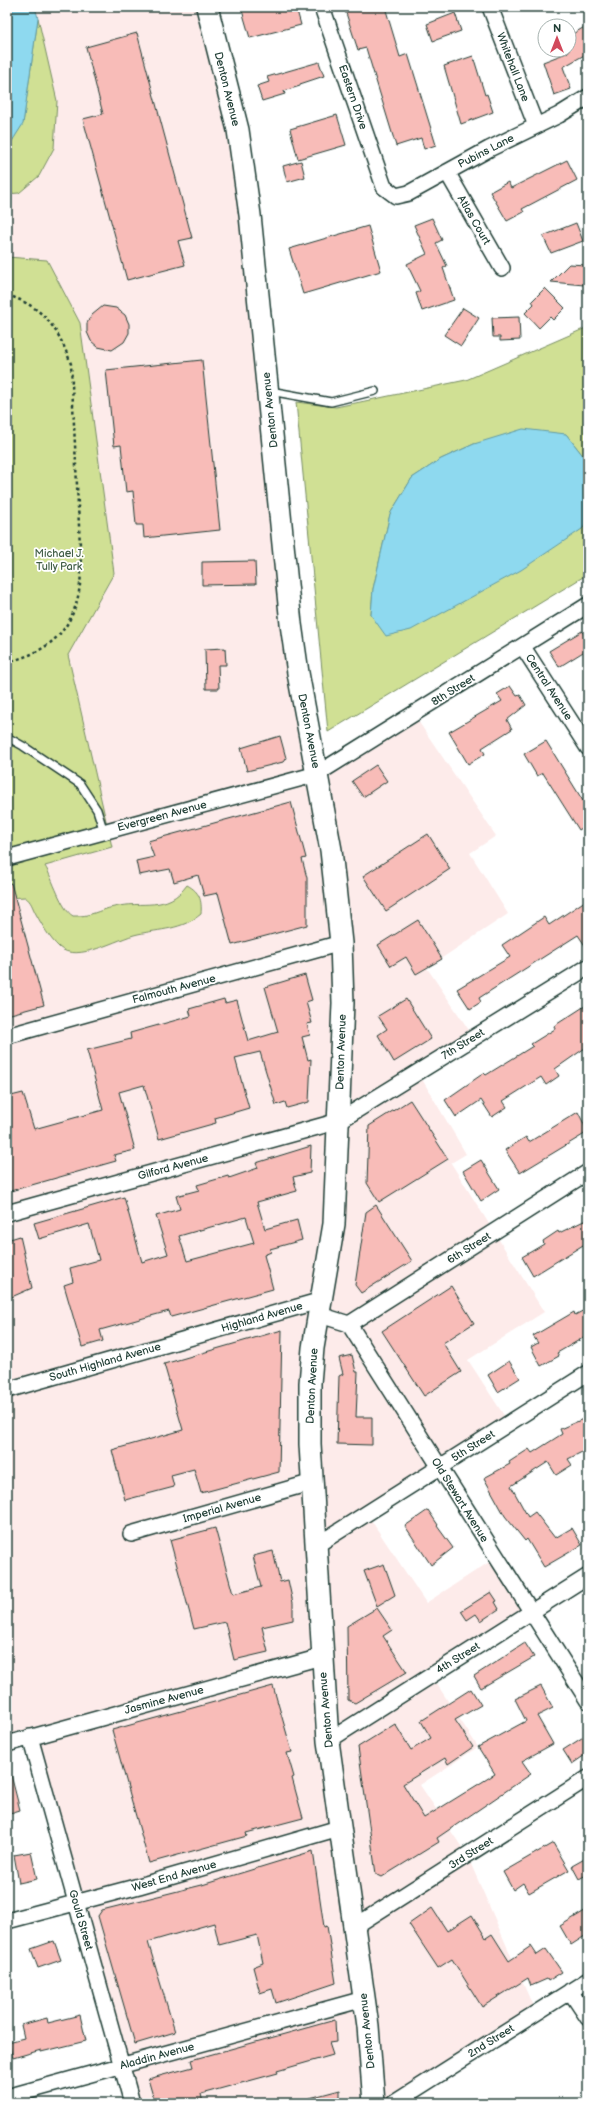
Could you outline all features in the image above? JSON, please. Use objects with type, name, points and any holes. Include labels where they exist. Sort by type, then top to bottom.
[{"type":"main road","name":"Denton Avenue","points":[[207,7],[238,130],[250,215],[291,624],[298,673],[331,850],[342,943],[343,1003],[334,1224],[321,1308],[313,1348],[310,1384],[310,1444],[328,1741],[368,2026],[374,2103]]},
{"type":"street","name":"Eastern Drive","points":[[322,7],[384,187]]},
{"type":"street","name":"Whitehall Lane","points":[[490,7],[536,126]]},
{"type":"street","name":"Pubins Lane","points":[[384,187],[391,194],[403,196],[588,97]]},
{"type":"street","name":"Atlas Court","points":[[447,172],[502,268]]},
{"type":"street","name":"8th Street","points":[[317,774],[523,647],[588,605]]},
{"type":"street","name":"Central Avenue","points":[[523,647],[588,748]]},
{"type":"street","name":"Evergreen Avenue","points":[[7,858],[317,774]]},
{"type":"street","name":"Falmouth Avenue","points":[[7,1036],[342,943]]},
{"type":"street","name":"7th Street","points":[[339,1121],[588,967]]},
{"type":"street","name":"Gilford Avenue","points":[[7,1213],[339,1121]]},
{"type":"street","name":"6th Street","points":[[349,1324],[588,1172]]},
{"type":"street","points":[[321,1308],[349,1324]]},
{"type":"street","name":"Highland Avenue","points":[[202,1334],[321,1308]]},
{"type":"street","name":"Old Stewart Avenue","points":[[349,1324],[588,1701]]},
{"type":"street","name":"South Highland Avenue","points":[[7,1390],[202,1334]]},
{"type":"street","name":"5th Street","points":[[317,1545],[588,1373]]},
{"type":"street","name":"Imperial Avenue","points":[[131,1534],[313,1482]]},
{"type":"street","name":"4th Street","points":[[328,1741],[588,1576]]},
{"type":"street","name":"Jasmine Avenue","points":[[7,1744],[322,1657]]},
{"type":"street","name":"Gould Street","points":[[30,1737],[132,2103]]},
{"type":"street","name":"3rd Street","points":[[354,1927],[588,1778]]},
{"type":"street","name":"West End Avenue","points":[[7,1921],[139,1886],[339,1828]]},
{"type":"street","name":"2nd Street","points":[[394,2103],[588,1980]]},
{"type":"street","points":[[570,1991],[588,2018]]},
{"type":"street","name":"Aladdin Avenue","points":[[7,2097],[364,1999]]},
{"type":"lane","points":[[268,391],[330,402],[375,391]]},
{"type":"lane","points":[[7,737],[80,784],[97,810],[104,832]]},
{"type":"path","points":[[7,295],[22,300],[48,319],[62,340],[70,364],[82,566],[81,589],[76,607],[65,628],[46,647],[27,657],[7,662]]},
{"type":"shaded area","points":[[35,7],[202,7],[237,145],[260,339],[269,460],[289,654],[325,848],[335,936],[337,1000],[327,1224],[304,1374],[309,1439],[310,1384],[313,1348],[334,1224],[343,1003],[341,943],[331,850],[317,774],[348,758],[414,715],[496,836],[470,853],[508,914],[427,968],[475,1039],[419,1074],[466,1154],[451,1163],[544,1312],[468,1360],[509,1423],[367,1514],[426,1603],[497,1557],[531,1612],[431,1675],[478,1747],[420,1785],[467,1855],[536,2013],[394,2103],[139,2103],[34,1729],[7,1735],[7,876],[112,847],[68,655],[114,573],[80,323],[47,260],[7,257],[7,194],[19,193],[39,176],[54,148],[57,101]]},
{"type":"green space","points":[[38,18],[57,101],[54,148],[39,176],[19,193],[7,194],[7,149],[23,123]]},
{"type":"green space","name":"Michael J. Tully Park","points":[[7,257],[47,260],[80,323],[114,573],[68,655],[112,847],[45,866],[61,901],[73,916],[85,915],[124,905],[154,904],[162,902],[179,894],[187,885],[195,891],[199,897],[201,905],[201,914],[179,926],[130,936],[98,948],[76,953],[67,951],[56,944],[49,936],[31,903],[25,897],[7,898]]},
{"type":"green space","points":[[588,327],[588,462],[566,434],[474,444],[441,459],[412,478],[390,514],[373,589],[371,615],[582,529],[588,522],[588,574],[328,732],[296,402],[336,407],[466,380]]},
{"type":"water","points":[[7,7],[35,7],[38,18],[23,124],[7,149]]},
{"type":"water","points":[[523,429],[566,434],[588,462],[588,522],[582,529],[521,570],[411,630],[386,636],[371,615],[373,589],[390,514],[412,478],[441,459],[474,444]]},
{"type":"building","points":[[241,7],[296,7],[301,25],[250,38]]},
{"type":"building","points":[[344,7],[385,7],[400,57],[408,54],[436,145],[424,149],[421,138],[396,146],[366,48],[358,50]]},
{"type":"building","points":[[455,13],[461,31],[433,41],[427,24]]},
{"type":"building","points":[[588,25],[588,53],[563,67],[571,89],[554,95],[543,62],[553,58],[577,58],[577,31]]},
{"type":"building","points":[[137,33],[192,238],[178,241],[185,265],[127,280],[83,119],[103,114],[86,47]]},
{"type":"building","points":[[473,56],[485,95],[487,94],[493,112],[461,124],[444,66]]},
{"type":"building","points":[[319,62],[324,76],[284,91],[285,94],[262,101],[257,86],[269,82],[267,77]]},
{"type":"building","points":[[337,115],[346,145],[298,159],[290,129]]},
{"type":"building","points":[[567,160],[577,180],[522,209],[524,212],[507,221],[490,192],[508,182],[511,188]]},
{"type":"building","points":[[301,161],[305,177],[287,182],[283,166]]},
{"type":"building","points":[[432,218],[442,240],[436,243],[447,266],[443,268],[454,300],[422,311],[416,293],[420,291],[407,264],[427,254],[414,225]]},
{"type":"building","points":[[576,223],[583,241],[551,253],[543,236]]},
{"type":"building","points":[[368,226],[381,271],[303,294],[289,249]]},
{"type":"building","points":[[569,264],[586,265],[584,285],[551,282]]},
{"type":"building","points":[[545,288],[565,308],[553,320],[550,317],[539,328],[525,313],[534,304],[532,301]]},
{"type":"building","points":[[103,306],[116,308],[125,315],[129,324],[129,333],[124,342],[112,350],[98,347],[91,341],[87,332],[87,323],[92,315]]},
{"type":"building","points":[[463,308],[479,318],[461,346],[444,335]]},
{"type":"building","points":[[519,317],[520,340],[500,341],[500,337],[493,337],[492,318]]},
{"type":"building","points":[[202,360],[220,530],[144,538],[143,525],[136,525],[133,491],[126,492],[121,445],[114,446],[106,370]]},
{"type":"building","points":[[255,561],[256,584],[202,585],[202,562]]},
{"type":"building","points":[[582,631],[588,641],[588,649],[559,667],[549,651]]},
{"type":"building","points":[[225,648],[226,665],[218,665],[219,689],[206,689],[205,649]]},
{"type":"building","points":[[510,686],[517,696],[520,695],[526,705],[507,720],[512,729],[482,748],[485,754],[468,764],[449,732],[502,701],[497,694]]},
{"type":"building","points":[[280,736],[286,758],[283,762],[247,771],[241,748]]},
{"type":"building","points":[[546,741],[588,809],[588,824],[579,830],[543,773],[537,776],[524,754]]},
{"type":"building","points":[[376,765],[387,781],[363,797],[352,781]]},
{"type":"building","points":[[291,802],[306,858],[302,859],[307,878],[307,925],[232,945],[218,893],[204,896],[198,875],[174,882],[170,869],[139,875],[136,861],[154,857],[148,841]]},
{"type":"building","points":[[428,834],[450,869],[386,911],[363,876]]},
{"type":"building","points":[[11,883],[44,1005],[7,1015],[7,884]]},
{"type":"building","points":[[588,899],[588,950],[578,935],[479,998],[481,1002],[470,1009],[457,989],[510,957],[502,945],[544,917],[549,925]]},
{"type":"building","points":[[418,920],[442,959],[416,974],[406,957],[391,966],[378,945]]},
{"type":"building","points":[[305,975],[312,1000],[306,1002],[312,1023],[307,1024],[310,1035],[302,1037],[308,1060],[311,1059],[309,1102],[287,1108],[285,1102],[276,1105],[260,1052],[235,1058],[249,1108],[215,1118],[216,1123],[159,1139],[144,1085],[119,1092],[135,1150],[114,1155],[116,1161],[7,1192],[7,1097],[23,1093],[34,1129],[103,1110],[87,1050],[131,1039],[130,1033],[191,1016],[189,1009],[224,999],[225,1003],[237,1000],[248,1041],[278,1032],[265,987]]},
{"type":"building","points":[[406,999],[431,1039],[394,1062],[378,1035],[387,1029],[378,1016]]},
{"type":"building","points":[[588,1004],[588,1046],[555,1069],[559,1076],[546,1085],[541,1077],[503,1101],[507,1107],[492,1117],[481,1100],[456,1117],[445,1100],[484,1073],[486,1075],[533,1046],[531,1044],[555,1029],[554,1026]]},
{"type":"building","points":[[410,1100],[448,1159],[379,1202],[367,1183],[369,1126]]},
{"type":"building","points":[[578,1112],[588,1132],[520,1173],[505,1150],[526,1137],[529,1142]]},
{"type":"building","points":[[311,1146],[310,1173],[293,1177],[297,1191],[257,1202],[265,1229],[297,1220],[302,1240],[270,1249],[271,1252],[264,1255],[273,1289],[171,1317],[169,1311],[100,1330],[103,1341],[82,1347],[64,1285],[73,1282],[70,1268],[99,1260],[89,1224],[39,1239],[34,1223],[124,1197],[142,1262],[168,1254],[156,1216],[180,1209],[176,1196],[199,1190],[197,1185],[228,1176],[229,1178],[258,1168],[256,1163]],"holes":[[[246,1217],[254,1243],[187,1261],[179,1236]]]},
{"type":"building","points":[[481,1160],[499,1189],[481,1201],[463,1171]]},
{"type":"building","points":[[376,1205],[412,1261],[361,1293],[355,1285],[366,1212]]},
{"type":"building","points":[[588,1219],[588,1242],[533,1276],[522,1257],[544,1244],[543,1241],[558,1231],[559,1233]]},
{"type":"building","points":[[20,1236],[32,1288],[7,1299],[7,1240]]},
{"type":"building","points":[[451,1286],[474,1323],[443,1343],[461,1372],[424,1396],[382,1331]]},
{"type":"building","points":[[588,1308],[588,1335],[557,1353],[559,1356],[541,1366],[531,1347],[538,1343],[533,1336],[574,1312],[575,1315]]},
{"type":"building","points":[[282,1330],[279,1472],[201,1493],[194,1469],[171,1475],[174,1487],[125,1500],[112,1450],[183,1430],[164,1364]]},
{"type":"building","points":[[352,1355],[356,1372],[358,1372],[356,1417],[372,1417],[372,1445],[337,1444],[339,1376],[343,1374],[339,1358]]},
{"type":"building","points":[[509,1361],[520,1378],[498,1392],[488,1375]]},
{"type":"building","points":[[583,1419],[588,1430],[588,1449],[568,1459],[572,1465],[556,1475],[548,1462],[511,1486],[528,1517],[535,1512],[555,1538],[572,1528],[582,1545],[544,1567],[527,1539],[525,1541],[505,1516],[484,1478],[510,1464],[509,1462],[529,1449],[532,1453],[562,1434],[560,1429]]},
{"type":"building","points":[[428,1510],[438,1525],[437,1526],[453,1548],[431,1565],[405,1526]]},
{"type":"building","points":[[215,1528],[233,1594],[261,1587],[253,1556],[273,1551],[280,1582],[288,1580],[293,1603],[293,1620],[262,1627],[268,1652],[234,1660],[225,1622],[194,1629],[170,1540]]},
{"type":"building","points":[[384,1564],[395,1595],[377,1606],[364,1571]]},
{"type":"building","points":[[491,1592],[497,1601],[495,1602],[499,1609],[481,1621],[476,1614],[467,1620],[461,1611]]},
{"type":"building","points":[[377,1608],[392,1630],[383,1636],[407,1672],[355,1703],[348,1700],[347,1626]]},
{"type":"building","points":[[525,1643],[534,1657],[481,1688],[474,1676]]},
{"type":"building","points":[[273,1686],[292,1752],[287,1753],[303,1818],[246,1833],[247,1836],[149,1863],[112,1730]]},
{"type":"building","points":[[541,1686],[553,1708],[537,1716],[553,1744],[522,1761],[531,1774],[437,1838],[439,1842],[382,1877],[376,1874],[358,1747],[395,1724],[411,1750],[431,1738],[421,1721],[471,1689],[481,1705],[455,1720],[473,1747],[448,1764],[445,1758],[403,1784],[424,1818],[495,1774],[478,1747],[526,1721],[515,1699]]},
{"type":"building","points":[[588,1734],[588,1753],[572,1764],[563,1750]]},
{"type":"building","points":[[11,1775],[20,1810],[7,1814],[7,1776]]},
{"type":"building","points":[[553,1843],[569,1870],[529,1893],[523,1883],[513,1890],[503,1872]]},
{"type":"building","points":[[313,1851],[324,1927],[327,1926],[336,1983],[276,2003],[272,1989],[260,1993],[253,1967],[263,1963],[257,1935],[219,1945],[214,1923],[148,1942],[175,2032],[135,2044],[98,1916],[102,1910],[202,1885]]},
{"type":"building","points":[[31,1852],[37,1879],[19,1883],[14,1855]]},
{"type":"building","points":[[588,1857],[588,1874],[579,1879],[572,1866]]},
{"type":"building","points":[[432,1908],[447,1931],[472,1915],[486,1938],[492,1934],[509,1961],[531,1946],[537,1955],[546,1949],[562,1972],[548,1981],[547,1979],[531,1986],[528,1978],[482,2007],[452,1959],[438,1968],[409,1924]]},
{"type":"building","points":[[588,1909],[588,1934],[571,1945],[560,1926]]},
{"type":"building","points":[[54,1941],[61,1960],[38,1968],[31,1949]]},
{"type":"building","points":[[80,2015],[86,2041],[41,2052],[41,2050],[13,2058],[8,2042],[24,2038],[21,2025],[47,2018],[48,2023]]},
{"type":"building","points":[[335,2020],[336,2042],[329,2043],[333,2055],[277,2071],[278,2073],[201,2094],[203,2103],[155,2103],[148,2079],[193,2067],[191,2060]]},
{"type":"building","points":[[340,2090],[340,2103],[307,2103],[306,2099]]}]
